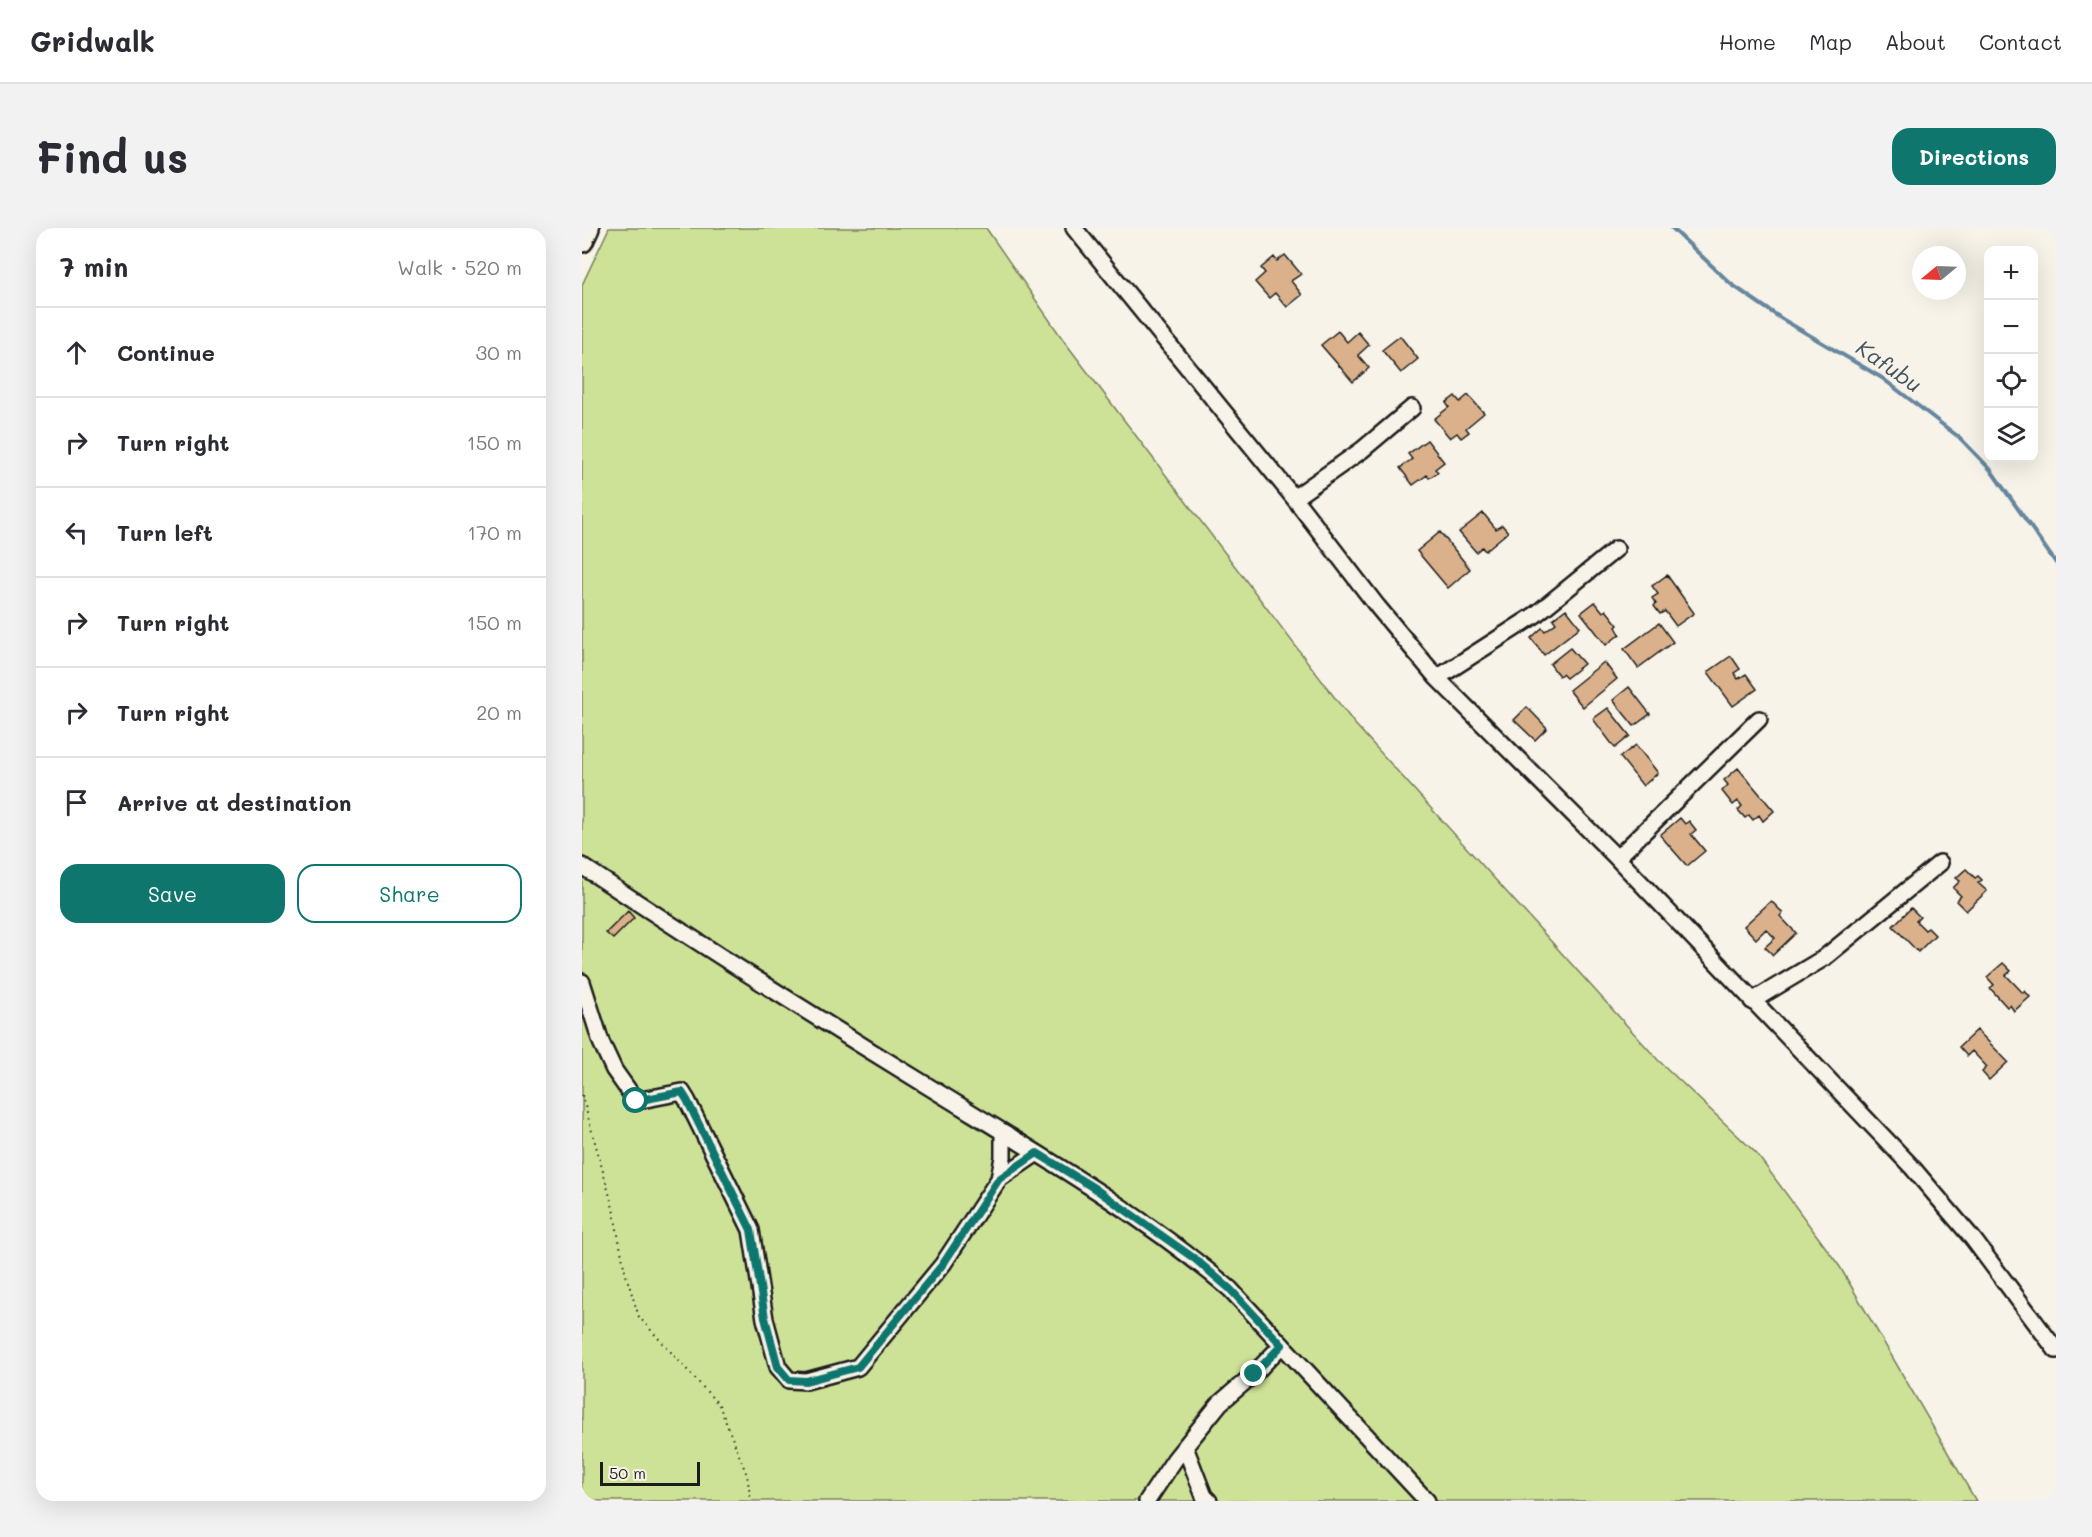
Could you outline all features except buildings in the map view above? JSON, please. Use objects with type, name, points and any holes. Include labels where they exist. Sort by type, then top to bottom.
[{"type":"highway","points":[[582,240],[588,228]]},
{"type":"street","points":[[1074,228],[1437,678],[1617,858],[1911,1166],[1973,1239],[2054,1344]]},
{"type":"street","points":[[1294,498],[1362,450],[1412,408]]},
{"type":"street","points":[[1437,678],[1535,615],[1616,549]]},
{"type":"street","points":[[1617,858],[1759,719]]},
{"type":"street","points":[[1752,1001],[1824,958],[1940,863]]},
{"type":"street","points":[[582,867],[1094,1188],[1195,1259],[1230,1289],[1426,1501]]},
{"type":"street","points":[[582,981],[601,1042],[614,1070],[636,1101],[682,1092],[687,1100],[751,1230],[765,1318],[778,1367],[789,1380],[806,1381],[858,1367],[943,1264],[999,1179],[1037,1153]]},
{"type":"street","points":[[999,1179],[1003,1157],[1003,1132]]},
{"type":"street","points":[[1146,1501],[1220,1403],[1254,1374],[1282,1345]]},
{"type":"street","points":[[1185,1447],[1204,1496],[1209,1501]]},
{"type":"path","points":[[582,1095],[613,1208],[625,1272],[639,1317],[719,1405],[747,1475],[751,1501]]},
{"type":"green space","points":[[609,228],[986,228],[1064,341],[1354,723],[1658,1060],[1756,1153],[1840,1267],[1976,1501],[582,1501],[582,285]]},
{"type":"waterway","name":"Kafubu","points":[[1672,228],[1731,284],[1782,319],[1882,378],[1960,438],[1990,469],[2056,563]]},
{"type":"route","points":[[636,1101],[682,1092],[687,1100],[751,1230],[765,1318],[778,1367],[789,1380],[806,1381],[858,1367],[943,1264],[999,1179],[1037,1153],[1094,1188],[1195,1259],[1230,1289],[1282,1345],[1254,1374]]}]
